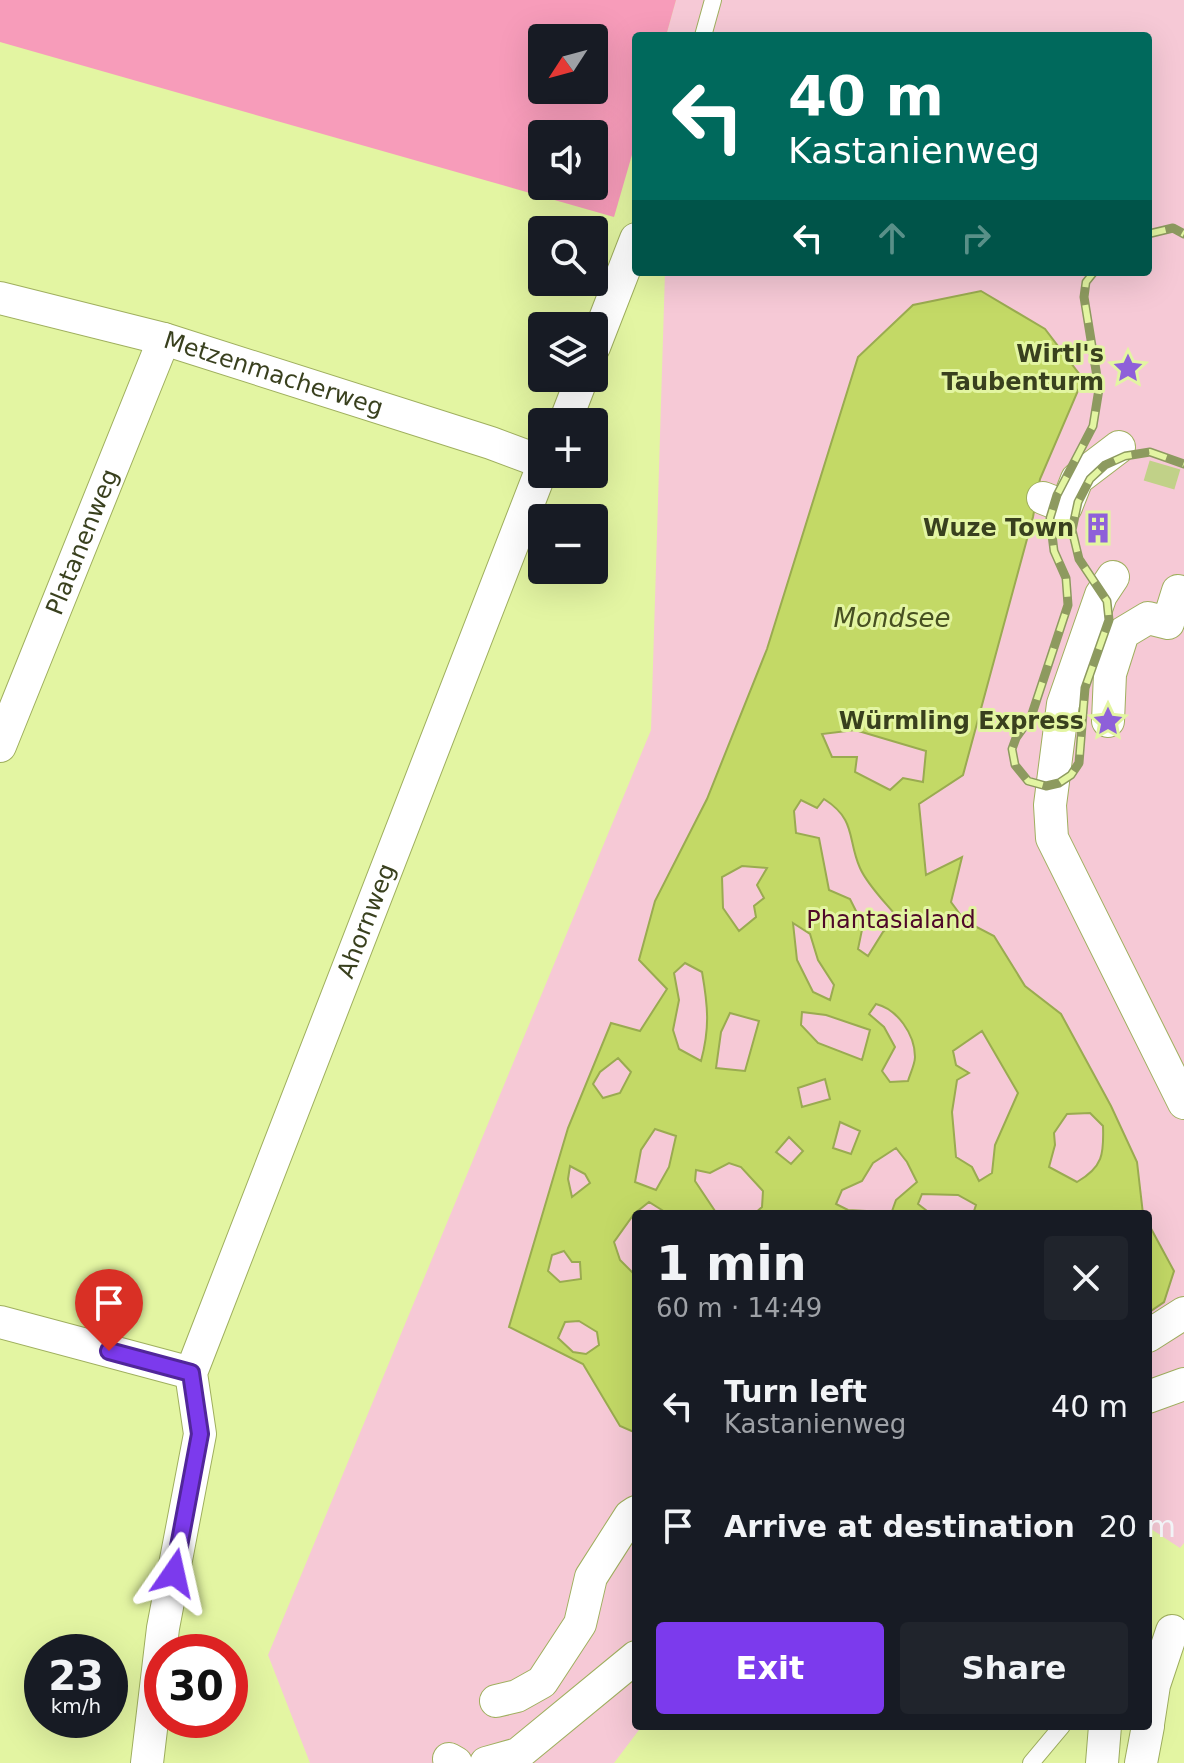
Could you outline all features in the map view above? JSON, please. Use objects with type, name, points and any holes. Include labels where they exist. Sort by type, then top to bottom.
[{"type":"street","points":[[608,312],[632,249]]},
{"type":"street","name":"Metzenmacherweg","points":[[0,298],[164,339],[528,457]]},
{"type":"street","name":"Platanenweg","points":[[0,746],[164,339]]},
{"type":"street","points":[[1043,498],[1066,507],[1077,479],[1119,447]]},
{"type":"street","name":"Ahornweg","points":[[191,1373],[534,488]]},
{"type":"street","points":[[1113,577],[1101,595],[1063,704],[1050,805],[1052,838],[1184,1103]]},
{"type":"street","points":[[1108,721],[1110,674],[1123,633],[1148,618],[1168,623],[1178,591],[1184,593]]},
{"type":"street","points":[[1152,1333],[1184,1313]]},
{"type":"street","points":[[0,1322],[191,1373],[200,1434],[163,1628],[147,1763]]},
{"type":"street","points":[[1152,1396],[1184,1384]]},
{"type":"street","points":[[496,1701],[517,1696],[542,1682],[580,1624],[591,1577],[632,1515]]},
{"type":"street","points":[[1152,1698],[1168,1632]]},
{"type":"street","points":[[486,1763],[518,1754],[632,1660]]},
{"type":"street","points":[[1102,1763],[1105,1730]]},
{"type":"street","points":[[1146,1737],[1162,1763]]},
{"type":"lane","points":[[704,32],[713,0]]},
{"type":"lane","points":[[1031,1763],[1059,1730]]},
{"type":"green space","name":"Phantasialand","points":[[676,0],[1184,0],[1184,1543],[1180,1548],[1152,1530],[1152,1210],[632,1210],[632,1730],[639,1730],[614,1763],[310,1763],[268,1655],[651,730],[665,276],[1152,276],[1152,32],[667,32]]},
{"type":"shaded area","points":[[0,0],[676,0],[667,32],[632,32],[632,155],[614,217],[554,200],[608,200],[608,120],[528,120],[528,192],[0,42]]},
{"type":"water","name":"Mondsee","points":[[981,291],[1045,329],[1083,379],[1040,479],[1033,517],[963,775],[919,804],[926,875],[962,857],[951,902],[965,921],[994,936],[1025,986],[1061,1014],[1111,1106],[1137,1162],[1143,1210],[974,1210],[976,1205],[958,1195],[922,1194],[918,1204],[926,1210],[892,1210],[896,1200],[917,1182],[896,1148],[873,1163],[862,1181],[842,1190],[836,1204],[848,1210],[759,1210],[762,1207],[763,1191],[741,1167],[729,1163],[710,1173],[696,1170],[695,1181],[714,1210],[662,1210],[649,1202],[639,1210],[632,1210],[632,1217],[614,1242],[620,1260],[632,1272],[632,1431],[620,1426],[583,1364],[509,1327],[568,1128],[611,1023],[640,1031],[667,989],[639,960],[655,901],[707,799],[767,649],[858,357],[913,305]],"holes":[[[855,730],[926,751],[923,782],[903,778],[890,790],[855,772],[857,757],[832,757],[822,734]],[[824,799],[842,815],[850,830],[863,875],[898,918],[883,932],[868,956],[858,949],[863,925],[850,899],[829,890],[819,838],[796,833],[794,811],[801,800],[817,808]],[[742,866],[767,868],[757,885],[764,898],[754,906],[756,917],[739,931],[723,908],[722,877]],[[793,923],[810,934],[818,960],[834,985],[830,1000],[813,992],[797,960]],[[685,963],[702,972],[704,984],[707,1027],[701,1061],[679,1049],[673,1030],[679,1000],[674,973]],[[876,1004],[898,1017],[912,1040],[915,1060],[908,1081],[890,1082],[882,1071],[895,1047],[884,1027],[869,1014]],[[802,1012],[826,1015],[870,1030],[862,1060],[818,1043],[801,1025]],[[730,1013],[759,1021],[745,1071],[716,1068],[721,1032]],[[982,1031],[1018,1093],[995,1145],[992,1173],[979,1181],[972,1167],[956,1157],[952,1112],[957,1080],[969,1073],[956,1065],[953,1051]],[[618,1058],[631,1072],[620,1093],[603,1098],[593,1084],[600,1072]],[[825,1079],[830,1099],[802,1107],[798,1088]],[[1090,1113],[1103,1126],[1100,1159],[1092,1171],[1077,1182],[1049,1167],[1055,1145],[1054,1133],[1067,1114]],[[840,1122],[860,1131],[851,1154],[833,1148]],[[655,1129],[676,1136],[669,1167],[656,1190],[635,1182],[641,1150]],[[789,1137],[803,1151],[791,1164],[776,1152]],[[570,1166],[585,1174],[590,1183],[572,1197],[568,1179]],[[564,1251],[572,1262],[580,1262],[581,1279],[560,1282],[548,1271],[552,1255]],[[579,1321],[597,1332],[599,1345],[586,1354],[573,1352],[558,1338],[565,1322]]]},
{"type":"water","points":[[1152,1230],[1174,1271],[1164,1302],[1152,1310]]},
{"type":"tunnel","points":[[1159,485],[1165,465]]},
{"type":"railway","points":[[1152,233],[1173,228],[1184,234]]},
{"type":"railway","points":[[1091,276],[1086,282],[1084,297],[1099,389],[1093,426],[1057,495],[1050,518],[1054,551],[1066,578],[1068,605],[1031,717],[1012,749],[1015,765],[1028,781],[1046,786],[1059,783],[1071,775],[1079,763],[1085,688],[1109,620],[1107,601],[1079,559],[1072,530],[1078,502],[1090,479],[1105,465],[1125,456],[1150,452],[1184,464]]},
{"type":"place","name":"Wirtl's Taubenturm","points":[[1128,368]]},
{"type":"place","name":"Wuze Town","points":[[1098,528]]},
{"type":"place","name":"Würmling Express","points":[[1108,721]]},
{"type":"route","points":[[109,1351],[191,1373],[200,1434],[174,1573]]}]
